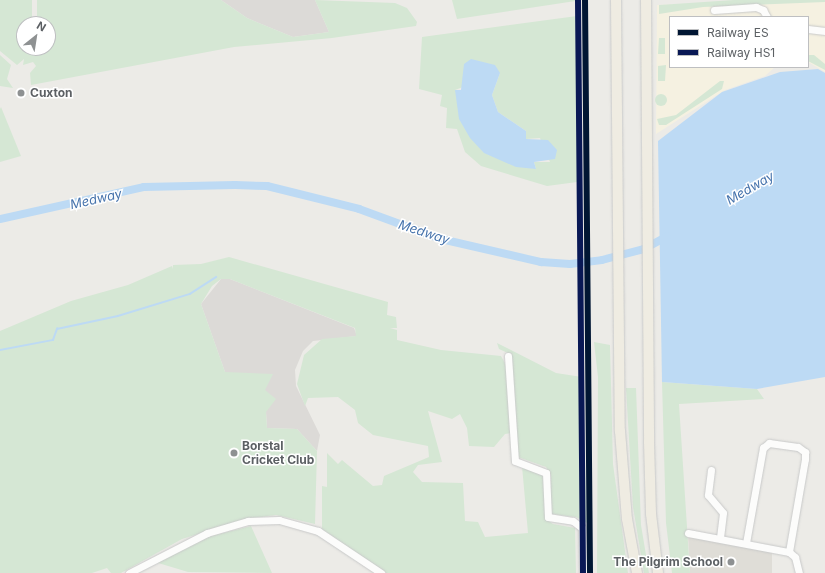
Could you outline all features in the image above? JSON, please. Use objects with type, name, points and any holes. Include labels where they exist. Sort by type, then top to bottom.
[{"type":"highway","points":[[616,0],[620,416],[631,540],[637,573]]},
{"type":"highway","points":[[646,0],[653,537],[658,573]]},
{"type":"street","points":[[714,10],[756,7],[766,16]]},
{"type":"street","points":[[809,29],[825,30]]},
{"type":"street","points":[[508,356],[515,461],[544,470],[548,517],[573,521],[582,528],[583,573]]},
{"type":"street","points":[[746,543],[763,448],[768,443],[793,446],[801,448],[806,454],[789,552]]},
{"type":"street","points":[[711,470],[708,495],[723,513],[720,538]]},
{"type":"street","points":[[129,573],[207,533],[248,521],[278,520],[318,531],[381,573]]},
{"type":"street","points":[[688,533],[789,552],[795,557],[800,573]]},
{"type":"shaded area","points":[[221,0],[315,0],[329,32],[293,37],[247,18]]},
{"type":"shaded area","points":[[825,0],[825,72],[809,63],[809,16],[669,16],[669,68],[774,68],[765,76],[725,90],[656,134],[657,5]]},
{"type":"shaded area","points":[[221,279],[230,279],[354,328],[357,336],[313,341],[303,351],[295,370],[296,386],[320,435],[317,451],[297,429],[267,428],[266,412],[225,372],[201,304]]},
{"type":"shaded area","name":"The Pilgrim School","points":[[688,535],[772,551],[772,573],[690,573]]},
{"type":"green space","points":[[0,0],[32,0],[32,16],[16,16],[16,56],[56,56],[56,16],[37,16],[37,0],[221,0],[247,18],[293,37],[329,32],[315,0],[395,3],[407,8],[417,22],[416,26],[332,38],[234,47],[31,85],[30,73],[36,66],[33,62],[23,65],[24,59],[17,65],[0,51]]},
{"type":"green space","points":[[452,0],[582,0],[457,19]]},
{"type":"green space","points":[[734,0],[825,0],[825,2],[703,7],[659,14],[659,5]]},
{"type":"green space","points":[[577,16],[577,182],[547,186],[481,166],[465,152],[457,129],[446,128],[447,108],[440,106],[442,95],[419,89],[422,37]],"holes":[[[500,73],[492,95],[498,112],[526,131],[526,139],[540,138],[550,162],[534,162],[536,169],[455,90]]]},
{"type":"green space","points":[[659,38],[665,38],[665,54],[658,54]]},
{"type":"green space","points":[[0,55],[11,65],[7,79],[13,88],[0,86]]},
{"type":"green space","points":[[809,55],[814,55],[825,64],[825,70],[809,62]]},
{"type":"green space","points":[[666,65],[665,81],[658,81],[658,66]]},
{"type":"green space","points":[[720,81],[724,81],[722,89],[666,125],[659,125],[657,119],[676,115]]},
{"type":"green space","points":[[659,94],[663,94],[667,100],[663,106],[659,106],[655,102],[655,98]]},
{"type":"green space","points":[[1,107],[21,156],[0,162],[0,109]]},
{"type":"green space","points":[[229,257],[388,302],[387,315],[396,317],[397,328],[390,328],[397,330],[397,340],[441,350],[501,356],[506,365],[512,433],[505,434],[494,447],[469,446],[467,428],[460,414],[452,419],[428,411],[442,462],[418,465],[413,472],[422,482],[463,483],[465,521],[478,522],[485,537],[528,533],[522,466],[543,474],[546,519],[553,524],[575,528],[576,573],[386,573],[322,529],[322,486],[327,487],[327,453],[338,464],[342,460],[373,486],[382,485],[384,476],[429,457],[428,446],[373,435],[358,423],[355,410],[338,397],[308,398],[305,406],[297,384],[304,355],[322,339],[356,336],[355,328],[230,279],[221,279],[212,286],[201,304],[225,372],[273,374],[265,390],[276,399],[266,412],[267,428],[297,429],[317,451],[315,524],[276,515],[246,519],[182,539],[121,573],[111,573],[107,568],[92,573],[0,573],[0,331],[71,301],[128,285],[172,266],[173,269],[173,265],[201,264]]},
{"type":"green space","points":[[594,342],[610,345],[613,464],[628,573],[597,573],[598,377]]},
{"type":"green space","points":[[497,343],[556,373],[582,377],[587,523],[576,517],[551,514],[551,475],[546,467],[518,457],[510,354],[499,349]]},
{"type":"green space","points":[[662,382],[757,389],[764,399],[679,404],[690,573],[672,573],[666,523]]},
{"type":"green space","points":[[626,388],[636,388],[641,525],[649,573],[644,573],[633,507]]},
{"type":"green space","points":[[251,526],[272,573],[188,572],[155,562],[211,536]]},
{"type":"water","points":[[471,59],[495,65],[500,73],[492,95],[498,112],[526,131],[526,139],[548,140],[557,150],[555,159],[534,162],[536,169],[516,167],[484,153],[470,138],[459,119],[455,90],[461,90],[464,64]]},
{"type":"water","points":[[818,69],[825,73],[825,377],[757,389],[662,382],[658,141],[722,92],[780,72]]},
{"type":"waterway","name":"Medway","points":[[0,219],[144,187],[235,185],[267,186],[359,209],[441,239],[541,262],[570,264],[602,260],[644,249],[667,236]]},
{"type":"waterway","points":[[0,350],[53,340],[57,329],[118,316],[190,294],[216,277]]},
{"type":"rail line","name":"HS1","points":[[578,0],[583,573]]},
{"type":"rail line","name":"ES","points":[[585,0],[590,573]]},
{"type":"place","name":"Cuxton","points":[[21,93]]},
{"type":"place","name":"Borstal Cricket Club","points":[[234,453]]},
{"type":"place","name":"The Pilgrim School","points":[[731,562]]}]
